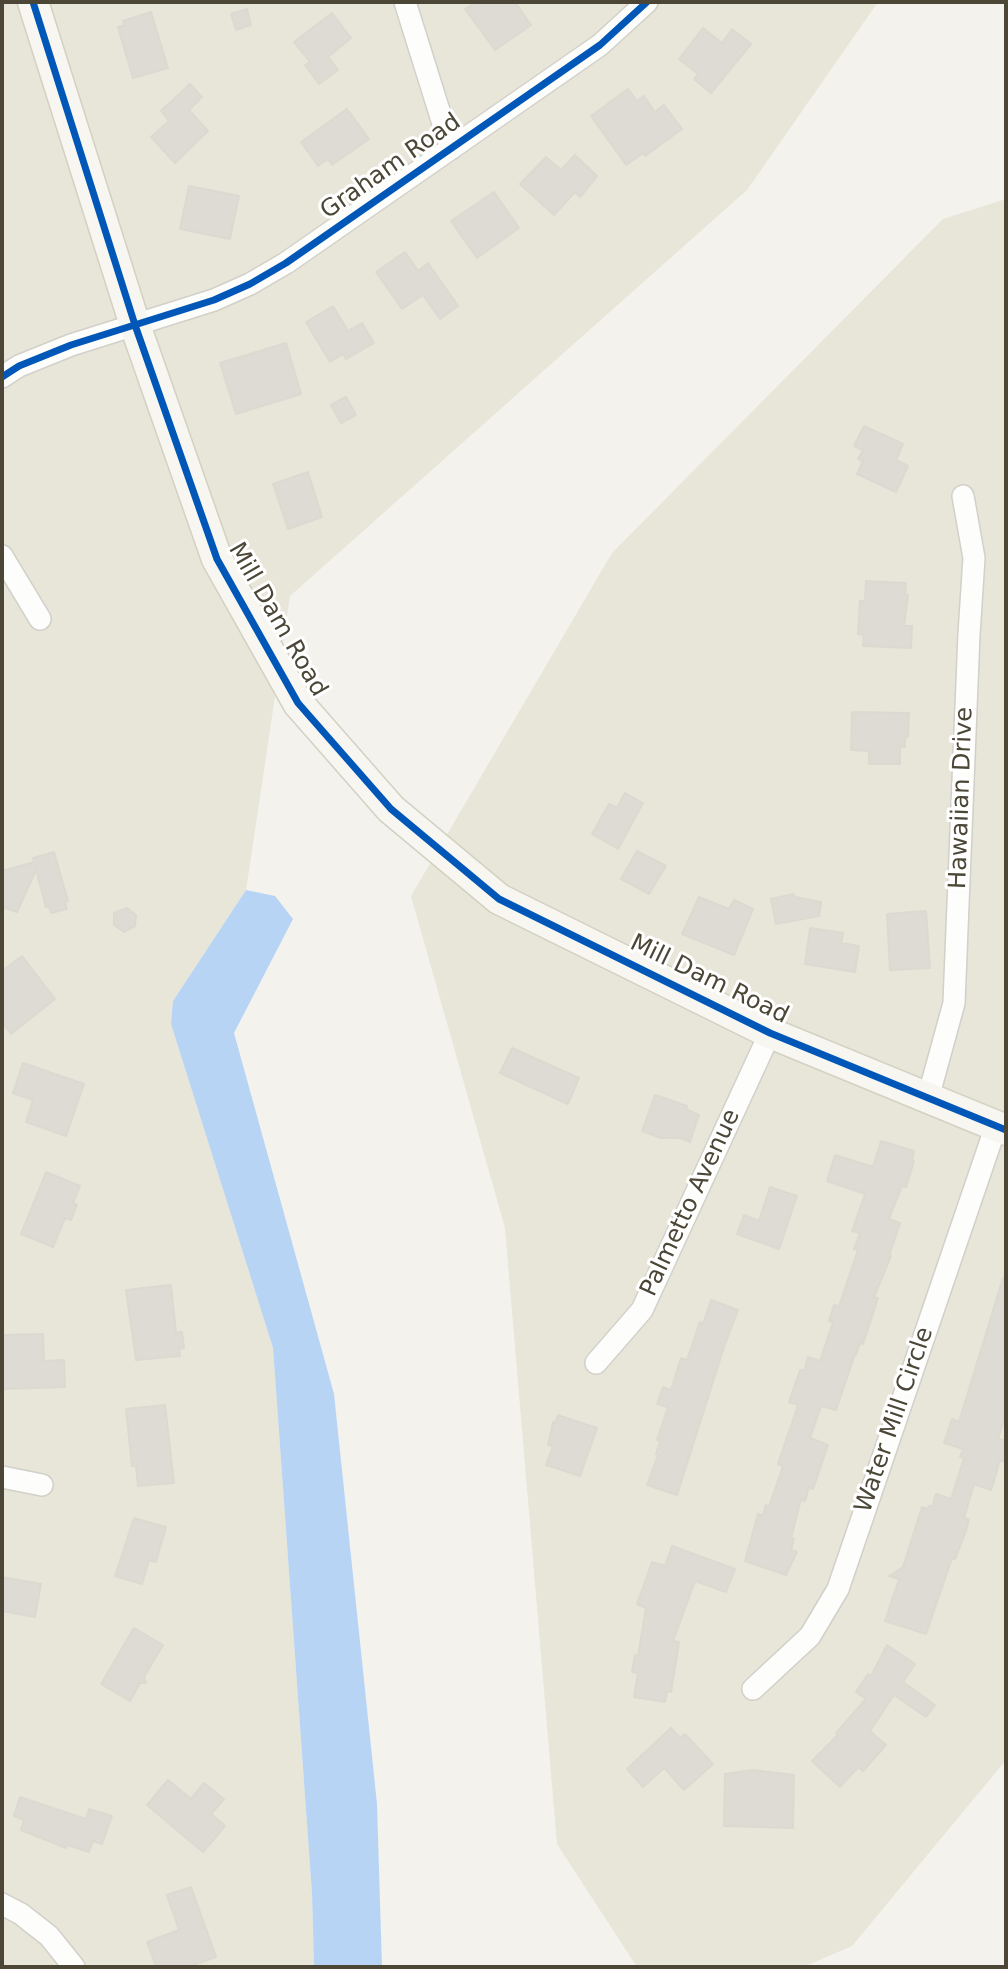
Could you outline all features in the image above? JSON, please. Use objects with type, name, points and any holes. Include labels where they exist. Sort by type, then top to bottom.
[{"type":"street","name":"Mill Dam Road","points":[[33,2],[135,325],[217,559],[298,703],[391,809],[499,899],[770,1032],[1001,1128]]},
{"type":"street","points":[[405,2],[451,149]]},
{"type":"street","name":"Graham Road","points":[[2,377],[19,366],[71,345],[214,300],[250,284],[286,263],[600,45],[648,2]]},
{"type":"street","name":"Hawaiian Drive","points":[[928,1098],[954,1003],[974,558],[963,496]]},
{"type":"street","points":[[2,556],[40,619]]},
{"type":"street","name":"Palmetto Avenue","points":[[596,1363],[642,1310],[770,1032]]},
{"type":"street","name":"Water Mill Circle","points":[[753,1689],[810,1636],[838,1588],[1001,1128]]},
{"type":"street","points":[[2,1476],[42,1486]]},
{"type":"street","points":[[2,1904],[21,1914],[49,1936],[74,1967]]},
{"type":"shaded area","points":[[2,2],[878,2],[747,190],[290,596],[246,890],[173,1001],[171,1024],[273,1348],[312,1894],[314,1967],[2,1967]]},
{"type":"shaded area","points":[[1006,199],[1006,1760],[852,1946],[803,1967],[637,1967],[557,1844],[505,1228],[411,896],[612,553],[943,219]]},
{"type":"water","points":[[246,890],[275,896],[293,919],[234,1033],[334,1394],[377,1804],[382,1967],[314,1967],[312,1894],[273,1348],[171,1024],[173,1001]]},
{"type":"building","points":[[476,2],[515,2],[531,25],[495,50],[465,9]]},
{"type":"building","points":[[247,9],[251,25],[236,30],[231,14]]},
{"type":"building","points":[[151,12],[168,68],[133,78],[118,27],[125,25],[123,21]]},
{"type":"building","points":[[332,13],[351,38],[328,57],[338,70],[319,84],[305,65],[310,62],[294,42]]},
{"type":"building","points":[[703,28],[722,43],[732,29],[751,44],[711,93],[694,79],[698,74],[679,59]]},
{"type":"building","points":[[190,84],[202,97],[189,110],[208,131],[175,163],[151,137],[169,121],[161,111]]},
{"type":"building","points":[[628,89],[637,101],[644,96],[655,112],[664,105],[682,129],[645,156],[643,153],[626,165],[591,116]]},
{"type":"building","points":[[347,109],[369,139],[332,165],[328,159],[318,166],[301,142]]},
{"type":"building","points":[[575,155],[597,176],[580,197],[575,192],[554,215],[520,184],[546,157],[561,170]]},
{"type":"building","points":[[189,186],[239,196],[230,239],[180,229]]},
{"type":"building","points":[[494,192],[519,228],[477,258],[451,221]]},
{"type":"building","points":[[405,252],[418,271],[428,263],[458,306],[440,319],[423,295],[402,309],[376,272]]},
{"type":"building","points":[[333,306],[348,331],[362,323],[374,343],[346,359],[343,354],[330,362],[306,322]]},
{"type":"building","points":[[286,343],[301,394],[236,414],[220,363]]},
{"type":"building","points":[[346,397],[356,415],[341,423],[331,405]]},
{"type":"building","points":[[864,426],[903,444],[896,460],[908,466],[896,492],[857,474],[863,461],[858,459],[863,450],[854,446]]},
{"type":"building","points":[[308,472],[322,517],[288,529],[273,484]]},
{"type":"building","points":[[866,581],[906,583],[905,594],[908,595],[904,626],[912,626],[911,648],[863,646],[864,635],[858,634],[860,601],[865,601]]},
{"type":"building","points":[[852,712],[909,713],[908,737],[905,736],[905,747],[900,747],[900,764],[869,764],[869,751],[851,750]]},
{"type":"building","points":[[625,793],[643,803],[618,849],[592,834],[609,804],[617,808]]},
{"type":"building","points":[[637,851],[666,866],[649,894],[621,879]]},
{"type":"building","points":[[54,852],[68,901],[65,902],[67,909],[51,913],[49,906],[46,907],[36,870],[17,912],[2,907],[2,871],[34,862],[33,858]]},
{"type":"building","points":[[794,894],[795,897],[821,902],[819,916],[776,924],[771,899]]},
{"type":"building","points":[[699,897],[729,909],[734,900],[753,909],[734,955],[682,934]]},
{"type":"building","points":[[127,908],[136,915],[135,926],[124,932],[114,925],[114,913]]},
{"type":"building","points":[[926,911],[930,968],[890,970],[887,914]]},
{"type":"building","points":[[810,928],[843,933],[841,943],[859,946],[855,972],[805,964]]},
{"type":"building","points":[[22,956],[55,999],[11,1034],[2,1022],[2,971]]},
{"type":"building","points":[[512,1048],[579,1078],[568,1104],[500,1073]]},
{"type":"building","points":[[23,1063],[84,1084],[66,1136],[26,1122],[33,1100],[13,1093]]},
{"type":"building","points":[[655,1095],[687,1106],[686,1109],[699,1115],[690,1142],[680,1138],[661,1138],[642,1131]]},
{"type":"building","points":[[881,1141],[914,1151],[914,1161],[906,1187],[902,1186],[889,1219],[900,1223],[891,1256],[874,1297],[878,1298],[863,1344],[860,1343],[855,1354],[836,1410],[821,1406],[810,1438],[828,1445],[813,1489],[809,1487],[805,1501],[801,1499],[791,1538],[794,1539],[791,1550],[797,1552],[786,1575],[745,1561],[758,1514],[763,1516],[766,1505],[769,1507],[783,1466],[778,1464],[798,1405],[789,1402],[800,1370],[804,1371],[808,1357],[820,1361],[833,1322],[829,1321],[834,1305],[839,1306],[858,1250],[854,1249],[860,1233],[852,1231],[865,1194],[827,1181],[835,1155],[873,1167]]},
{"type":"building","points":[[46,1172],[80,1186],[73,1203],[77,1205],[71,1220],[65,1218],[53,1247],[21,1234]]},
{"type":"building","points":[[770,1187],[797,1196],[779,1249],[737,1234],[744,1215],[759,1221]]},
{"type":"building","points":[[1003,1278],[1006,1279],[1006,1413],[998,1439],[1006,1441],[1006,1462],[1000,1460],[991,1490],[974,1484],[964,1518],[969,1519],[966,1531],[955,1559],[952,1558],[926,1634],[885,1621],[899,1579],[889,1576],[903,1567],[922,1507],[932,1507],[936,1494],[951,1499],[964,1458],[960,1457],[963,1449],[944,1443],[952,1419],[959,1422]]},
{"type":"building","points":[[171,1285],[176,1333],[182,1332],[184,1348],[179,1349],[180,1356],[136,1360],[126,1290]]},
{"type":"building","points":[[711,1300],[738,1310],[677,1495],[647,1485],[658,1455],[656,1454],[660,1442],[657,1440],[668,1407],[657,1404],[663,1387],[671,1390],[681,1358],[687,1360]]},
{"type":"building","points":[[43,1334],[44,1361],[64,1360],[65,1387],[3,1389],[2,1335]]},
{"type":"building","points":[[165,1405],[174,1483],[138,1486],[136,1466],[132,1466],[126,1409]]},
{"type":"building","points":[[558,1415],[597,1428],[580,1476],[546,1465],[553,1446],[548,1445],[553,1422],[555,1423]]},
{"type":"building","points":[[134,1518],[166,1527],[156,1562],[149,1560],[142,1584],[115,1576]]},
{"type":"building","points":[[672,1546],[735,1569],[726,1592],[695,1581],[673,1641],[679,1642],[671,1692],[667,1691],[665,1702],[634,1697],[638,1673],[632,1672],[635,1655],[638,1656],[646,1608],[637,1604],[652,1562],[665,1566]]},
{"type":"building","points":[[2,1577],[41,1584],[35,1617],[2,1611]]},
{"type":"building","points":[[134,1628],[163,1645],[144,1677],[146,1683],[140,1683],[130,1701],[101,1684]]},
{"type":"building","points":[[887,1645],[915,1664],[903,1682],[935,1705],[926,1717],[894,1695],[870,1731],[886,1745],[863,1771],[858,1767],[840,1787],[812,1761],[838,1735],[836,1733],[866,1699],[856,1692],[868,1674],[871,1676]]},
{"type":"building","points":[[671,1728],[680,1738],[685,1734],[713,1764],[684,1790],[664,1768],[643,1787],[627,1769]]},
{"type":"building","points":[[753,1770],[794,1775],[793,1828],[724,1826],[725,1774]]},
{"type":"building","points":[[168,1780],[191,1799],[204,1783],[224,1799],[211,1814],[225,1826],[203,1852],[147,1805]]},
{"type":"building","points":[[20,1797],[86,1819],[89,1809],[112,1816],[102,1844],[93,1841],[89,1852],[67,1845],[66,1848],[21,1830],[24,1820],[14,1816]]},
{"type":"building","points":[[191,1887],[216,1957],[187,1967],[156,1967],[147,1942],[179,1930],[167,1895]]},
{"type":"cycle path","points":[[33,2],[135,325],[217,559],[298,703],[391,809],[499,899],[770,1033],[1006,1130]]},
{"type":"cycle path","points":[[2,377],[19,366],[71,345],[214,300],[250,284],[286,263],[600,45],[647,2]]}]
